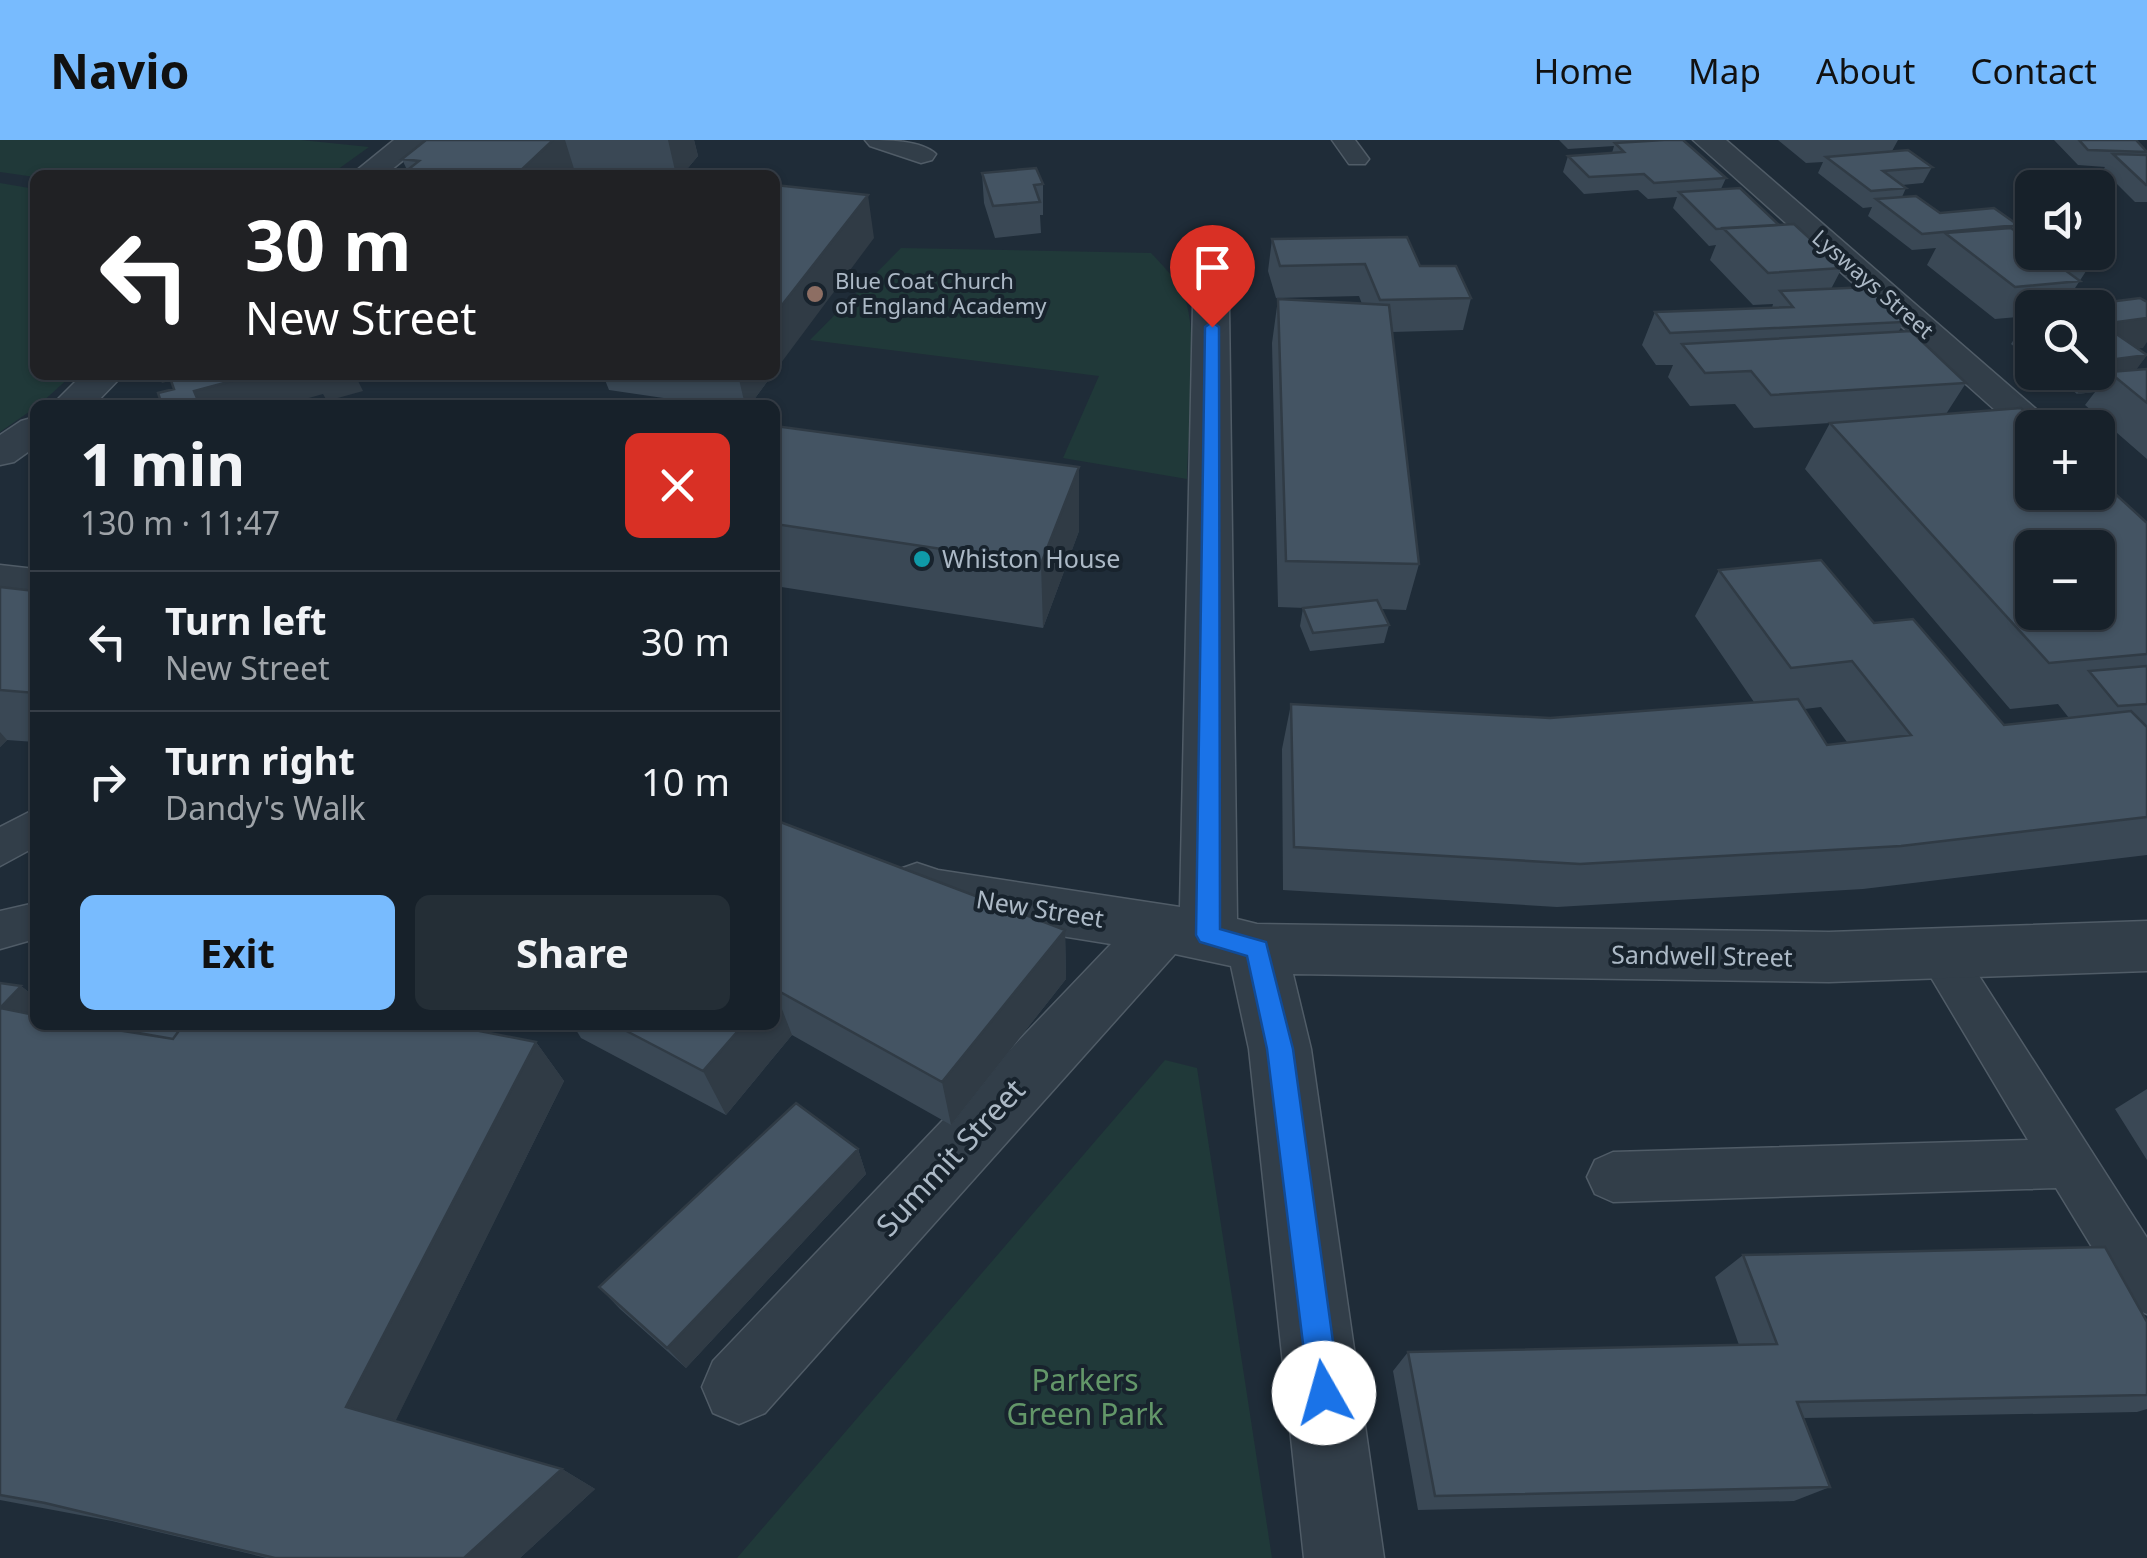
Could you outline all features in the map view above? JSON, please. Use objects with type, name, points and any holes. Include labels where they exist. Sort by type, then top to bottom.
[{"type":"street","points":[[373,170],[412,140]]},
{"type":"street","points":[[880,140],[922,154]]},
{"type":"street","name":"Lysways Street","points":[[1708,140],[2017,410]]},
{"type":"street","points":[[1211,305],[1209,938],[1280,1049],[1344,1558]]},
{"type":"street","points":[[76,400],[98,380]]},
{"type":"street","points":[[0,453],[30,432]]},
{"type":"street","points":[[0,580],[30,583]]},
{"type":"street","name":"New Street","points":[[878,868],[930,892],[1209,938]]},
{"type":"street","name":"Sandwell Street","points":[[1209,938],[1829,957],[2147,946]]},
{"type":"street","name":"Summit Street","points":[[739,1387],[1209,938]]},
{"type":"lane","points":[[0,849],[30,829]]},
{"type":"lane","points":[[0,930],[30,923]]},
{"type":"lane","points":[[1940,954],[2147,1287]]},
{"type":"lane","points":[[1613,1177],[2070,1163]]},
{"type":"green space","points":[[0,140],[301,140],[369,147],[337,170],[30,170],[30,176],[0,172]]},
{"type":"green space","points":[[0,183],[30,188],[30,380],[66,380],[44,400],[30,400],[30,411],[0,432]]},
{"type":"green space","points":[[901,248],[1151,253],[1181,290],[1190,323],[1187,479],[1063,458],[1099,376],[810,340]]},
{"type":"green space","name":"Parkers Green Park","points":[[1165,1060],[1197,1068],[1272,1558],[737,1558]]},
{"type":"building","points":[[426,140],[553,140],[521,170],[408,170],[419,161],[402,159]]},
{"type":"building","points":[[1683,140],[1726,178],[1654,183],[1644,174],[1589,177],[1568,156],[1624,152],[1615,143]]},
{"type":"building","points":[[2079,140],[2136,140],[2147,152],[2088,150]]},
{"type":"building","points":[[1908,150],[1932,167],[1883,171],[1906,188],[1871,191],[1826,157]]},
{"type":"building","points":[[2113,154],[2147,155],[2147,185],[2146,185]]},
{"type":"building","points":[[1036,168],[1043,184],[1034,185],[1040,202],[993,206],[982,173]]},
{"type":"building","points":[[780,186],[868,195],[780,308]]},
{"type":"building","points":[[1740,188],[1779,225],[1716,229],[1679,192]]},
{"type":"building","points":[[1916,196],[1940,213],[1994,208],[2015,225],[1922,234],[1876,199]]},
{"type":"building","points":[[1794,224],[1842,268],[1768,273],[1723,228]]},
{"type":"building","points":[[2011,228],[2015,231],[2015,270],[2065,270],[2080,281],[2015,287],[1945,233]]},
{"type":"building","points":[[1407,237],[1420,266],[1456,266],[1471,298],[1380,300],[1365,264],[1280,266],[1272,239]]},
{"type":"building","points":[[1869,287],[1904,322],[1670,333],[1655,312],[1793,307],[1780,291]]},
{"type":"building","points":[[2140,298],[2147,302],[2147,318],[2115,322],[2115,301]]},
{"type":"building","points":[[1278,299],[1389,305],[1419,564],[1286,561]]},
{"type":"building","points":[[1911,331],[1966,383],[1771,395],[1751,371],[1705,373],[1682,344]]},
{"type":"building","points":[[2115,333],[2147,355],[2115,359]]},
{"type":"building","points":[[2147,369],[2147,403],[2115,377],[2115,372]]},
{"type":"building","points":[[171,380],[235,380],[194,391],[197,398],[190,400],[160,400],[158,393],[174,389]]},
{"type":"building","points":[[2021,408],[2015,410],[2015,510],[2115,510],[2115,494],[2147,523],[2147,654],[2049,663],[2019,630],[2115,630],[2115,530],[2015,530],[2015,626],[1830,423]]},
{"type":"building","points":[[780,427],[1079,467],[1041,564],[780,525]]},
{"type":"building","points":[[1821,560],[1874,623],[1913,619],[2004,725],[2131,711],[2147,727],[2147,817],[1901,846],[1580,864],[1294,847],[1291,704],[1550,718],[1798,699],[1827,745],[1911,735],[1852,661],[1791,668],[1719,570]]},
{"type":"building","points":[[0,587],[30,590],[30,693],[0,690]]},
{"type":"building","points":[[1377,600],[1389,625],[1313,633],[1303,608]]},
{"type":"building","points":[[2147,666],[2147,704],[2118,706],[2089,671]]},
{"type":"building","points":[[780,822],[1065,930],[942,1082],[780,992]]},
{"type":"building","points":[[0,983],[21,986],[0,1008]]},
{"type":"building","points":[[0,1008],[30,1014],[30,1030],[122,1030],[173,1039],[179,1030],[475,1030],[536,1042],[346,1407],[562,1469],[464,1558],[275,1558],[0,1495]]},
{"type":"building","points":[[125,1030],[179,1030],[173,1039]]},
{"type":"building","points":[[625,1030],[739,1030],[703,1071]]},
{"type":"building","points":[[796,1103],[858,1149],[667,1348],[599,1287]]},
{"type":"building","points":[[2105,1247],[2147,1322],[2147,1395],[1797,1402],[1830,1487],[1435,1496],[1408,1352],[1777,1344],[1743,1255]]},
{"type":"place","name":"Blue Coat Church of England Academy","points":[[815,294]]},
{"type":"place","name":"Whiston House","points":[[922,559]]},
{"type":"route","points":[[1212,327],[1208,935],[1257,949],[1280,1049],[1324,1393]]}]
